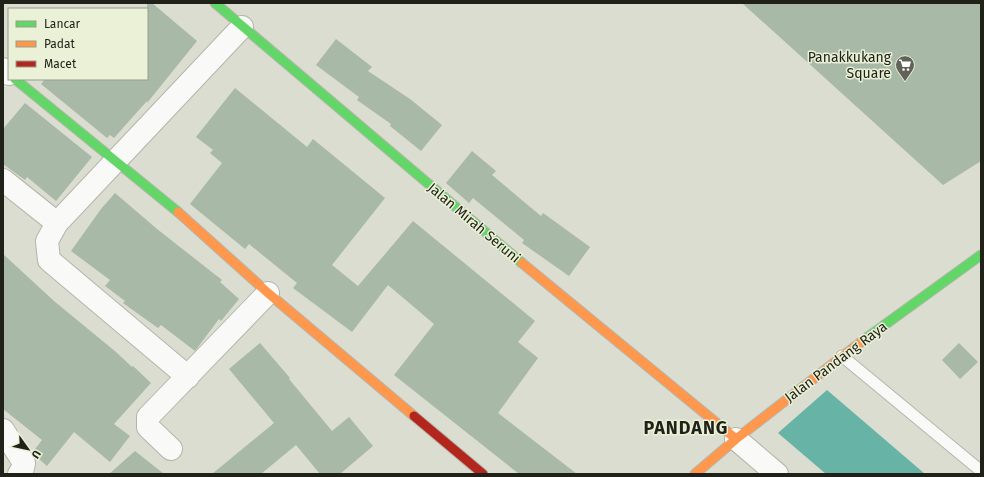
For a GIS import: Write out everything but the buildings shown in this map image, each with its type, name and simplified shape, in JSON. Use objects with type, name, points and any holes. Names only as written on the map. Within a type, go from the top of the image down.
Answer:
[{"type":"street","name":"Jalan Mirah Seruni","points":[[215,3],[476,225],[736,439]]},
{"type":"street","points":[[188,377],[49,260],[47,241],[57,223],[242,27]]},
{"type":"street","points":[[16,80],[171,206],[268,293],[483,474]]},
{"type":"street","points":[[3,180],[57,223]]},
{"type":"street","name":"Jalan Pandang Raya","points":[[695,474],[736,439],[842,356],[981,255]]},
{"type":"street","points":[[171,449],[148,427],[148,417],[268,293]]},
{"type":"street","points":[[3,430],[24,463],[19,474]]},
{"type":"street","points":[[736,439],[777,474]]},
{"type":"lane","points":[[842,356],[981,471]]},
{"type":"water","points":[[827,390],[925,474],[826,474],[778,433]]},
{"type":"traffic: fast","points":[[215,3],[522,263]]},
{"type":"traffic: fast","points":[[16,80],[178,212]]},
{"type":"traffic: fast","points":[[861,342],[981,255]]},
{"type":"traffic: slow","points":[[178,212],[268,293],[414,416]]},
{"type":"traffic: slow","points":[[522,263],[736,439]]},
{"type":"traffic: slow","points":[[695,474],[736,439],[861,342]]},
{"type":"traffic: jam","points":[[414,416],[483,474]]},
{"type":"place","name":"Panakkukang Square","points":[[905,82]]},
{"type":"district","name":"PANDANG","points":[[686,428]]}]
